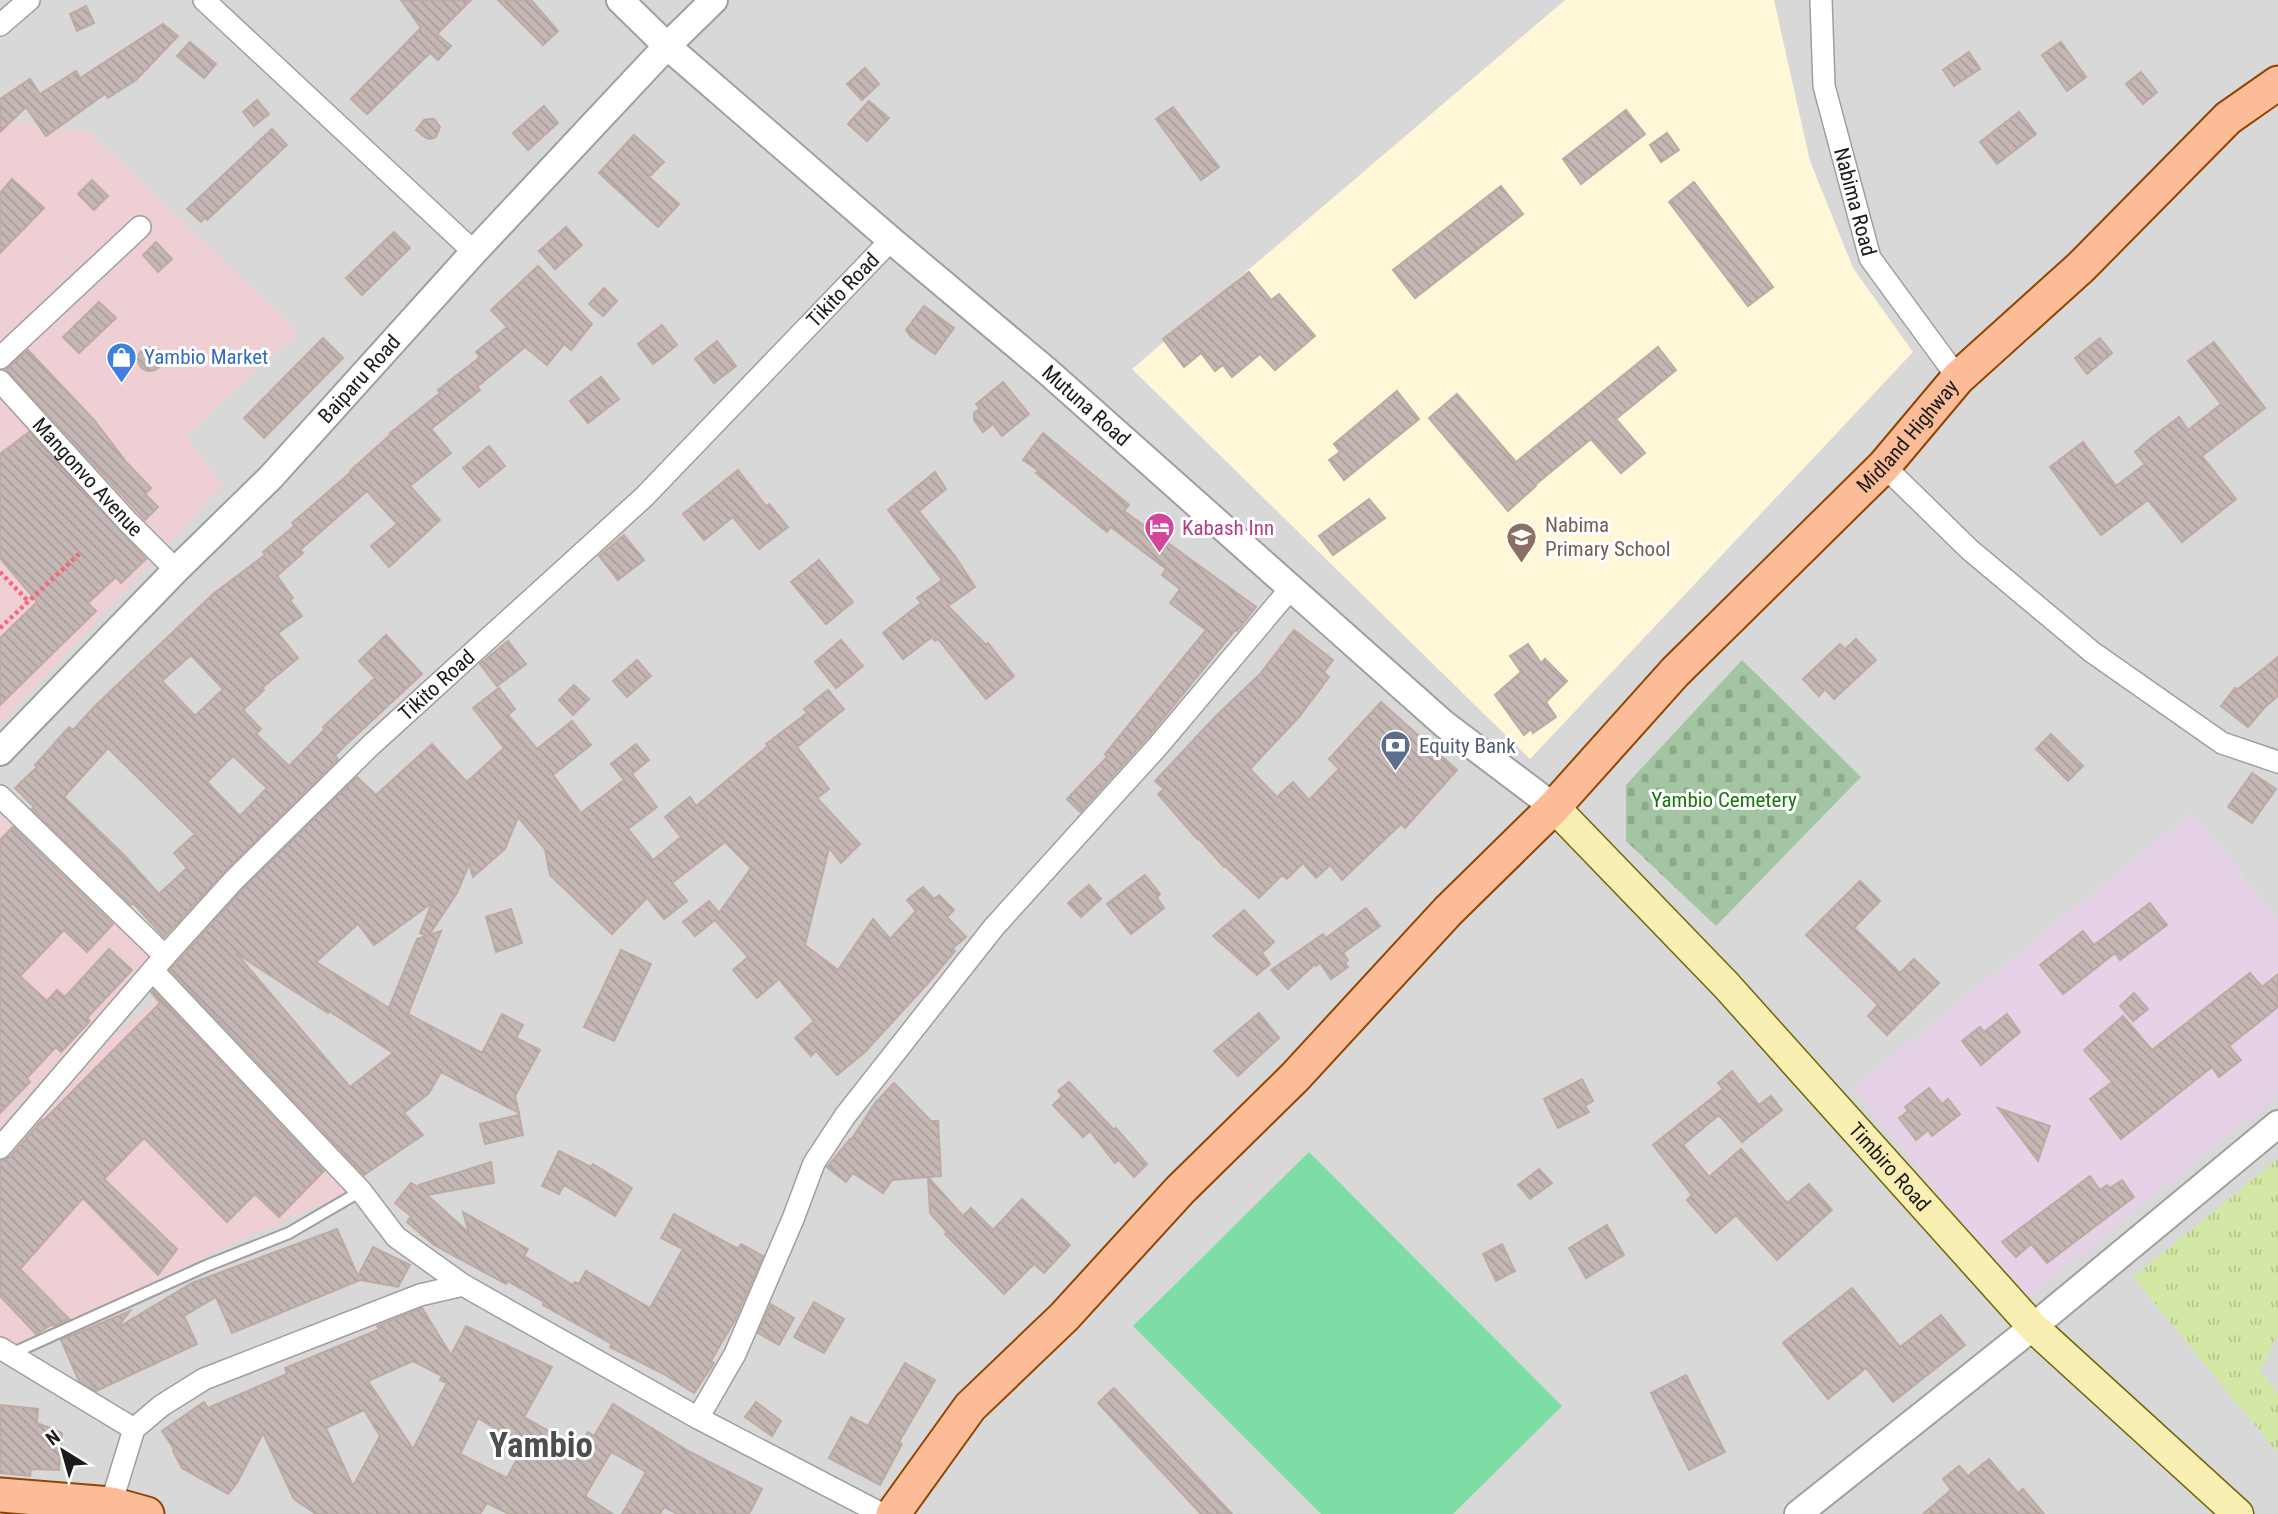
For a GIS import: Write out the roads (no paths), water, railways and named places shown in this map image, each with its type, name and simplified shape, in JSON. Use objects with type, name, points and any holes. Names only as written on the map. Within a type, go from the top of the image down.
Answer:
[{"type":"main road","name":"Midland Highway","points":[[893,1514],[970,1406],[1064,1317],[1180,1190],[1295,1077],[1448,911],[1554,807],[1675,672],[1884,466],[1958,378],[2081,267],[2228,118],[2278,83]]},
{"type":"main road","name":"Timbiro Road","points":[[1554,807],[1727,985],[2033,1327],[2238,1514]]},
{"type":"main road","points":[[0,1495],[111,1504],[147,1514]]},
{"type":"street","points":[[0,25],[29,0]]},
{"type":"street","points":[[204,0],[474,251]]},
{"type":"street","name":"Mutuna Road","points":[[620,0],[667,46],[891,240],[1047,370],[1444,724],[1554,807]]},
{"type":"street","name":"Baiparu Road","points":[[0,752],[176,570],[271,477],[474,251],[667,46],[714,0]]},
{"type":"street","name":"Nabima Road","points":[[1821,0],[1824,86],[1870,258],[1958,378]]},
{"type":"street","points":[[0,358],[140,227]]},
{"type":"street","name":"Tikito Road","points":[[0,1148],[234,880],[370,746],[644,497],[891,240]]},
{"type":"street","name":"Mangonvo Avenue","points":[[0,381],[128,522],[176,570]]},
{"type":"street","points":[[1884,466],[1970,550],[2092,652],[2222,743],[2278,762]]},
{"type":"street","points":[[698,1419],[735,1354],[814,1163],[845,1116],[994,927],[1158,746],[1291,588]]},
{"type":"street","points":[[0,796],[159,964],[361,1191],[396,1237],[463,1285],[698,1419],[882,1514]]},
{"type":"street","points":[[1798,1514],[2033,1327],[2278,1124]]},
{"type":"street","points":[[111,1504],[134,1429],[161,1406],[204,1379],[420,1295],[463,1285]]},
{"type":"street","points":[[6,1351],[134,1429]]},
{"type":"lane","points":[[6,1351],[289,1233],[361,1191]]},
{"type":"place","name":"Yambio Market","points":[[121,384]]},
{"type":"place","name":"Kabash Inn","points":[[1159,555]]},
{"type":"place","name":"Nabima Primary School","points":[[1522,564]]},
{"type":"place","name":"Equity Bank","points":[[1396,773]]},
{"type":"district","name":"Yambio","points":[[541,1445]]},
{"type":"park label","name":"Yambio Cemetery","points":[[1724,800]]}]
